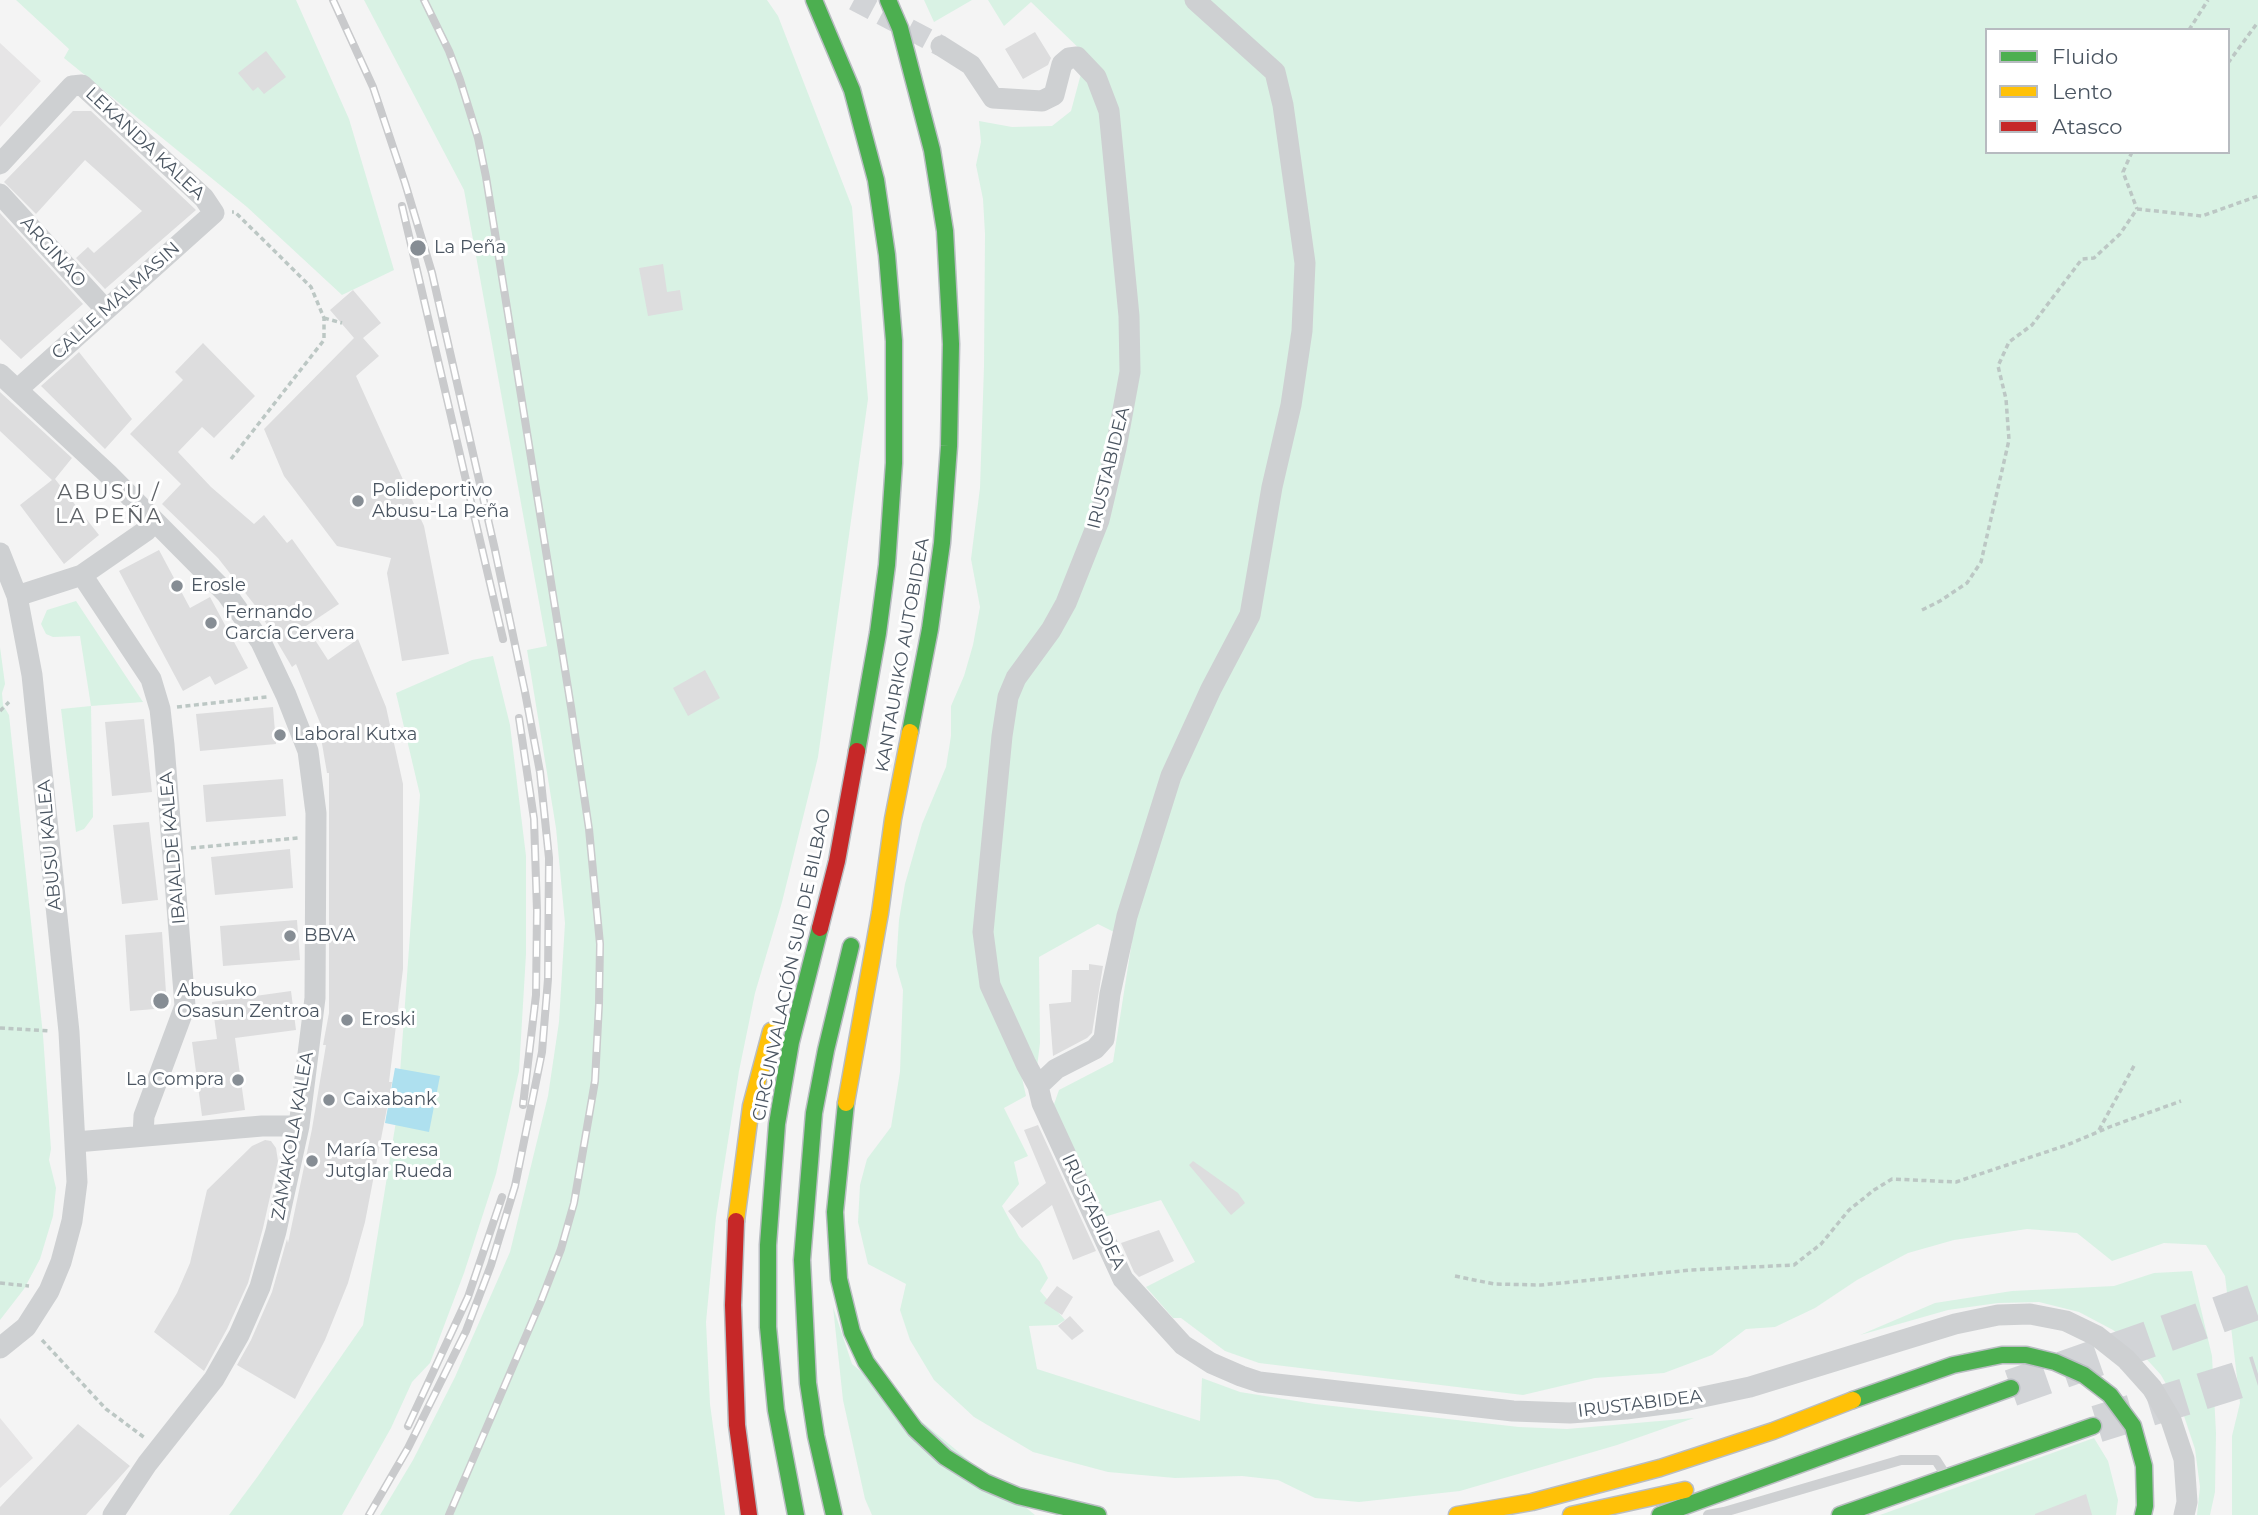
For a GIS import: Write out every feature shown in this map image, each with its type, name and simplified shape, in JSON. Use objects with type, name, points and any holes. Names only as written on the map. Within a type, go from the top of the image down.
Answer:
[{"type":"highway","name":"KANTAURIKO AUTOBIDEA","points":[[814,0],[852,90],[876,180],[887,255],[894,341],[894,463],[887,565],[878,633],[846,799]]},
{"type":"highway","name":"KANTAURIKO AUTOBIDEA","points":[[888,0],[900,28],[932,150],[945,231],[951,344],[949,446],[942,543],[916,711],[893,819]]},
{"type":"highway","points":[[815,882],[846,799]]},
{"type":"highway","name":"CIRCUNVALACIÓN SUR DE BILBAO","points":[[796,1515],[776,1410],[768,1327],[768,1245],[776,1124],[791,1042],[836,861],[846,799]]},
{"type":"highway","points":[[866,893],[893,819]]},
{"type":"highway","points":[[893,819],[880,914],[849,1080],[835,1212],[836,1250],[844,1304],[852,1332],[866,1362],[888,1395],[915,1429],[945,1457],[985,1482],[1018,1496],[1098,1515]]},
{"type":"highway","points":[[835,1515],[816,1436],[808,1383],[802,1260],[814,1113],[855,929]]},
{"type":"highway","points":[[749,1515],[737,1424],[733,1305],[737,1202],[751,1106],[775,1019]]},
{"type":"highway","points":[[1457,1515],[1532,1502],[1660,1468],[1773,1431],[1953,1365],[2002,1355],[2026,1355],[2055,1362],[2084,1375],[2110,1395],[2133,1426],[2144,1466],[2143,1515]]},
{"type":"highway","points":[[1660,1515],[2011,1388]]},
{"type":"highway","points":[[1822,1515],[1947,1477],[2093,1426]]},
{"type":"highway","points":[[1571,1515],[1659,1498],[1878,1436]]},
{"type":"highway","points":[[1840,1515],[1883,1498]]},
{"type":"street","points":[[1038,1086],[1056,1069],[1095,1049],[1104,1039],[1110,993],[1127,916],[1171,776],[1250,615],[1272,487],[1295,381],[1302,331],[1305,263],[1283,105],[1275,72],[1195,0]]},
{"type":"street","name":"IRUSTABIDEA","points":[[941,46],[971,65],[993,98],[1042,101],[1054,95],[1062,64],[1069,58],[1077,57],[1096,77],[1109,111],[1129,316],[1130,372],[1099,520],[1066,603],[1016,678],[1009,696],[1002,736],[983,933],[990,985],[1038,1086],[1042,1103],[1123,1279],[1183,1345],[1211,1363],[1259,1382],[1513,1410],[1570,1413],[1679,1402],[1750,1387],[1955,1324],[1998,1315],[2030,1314],[2066,1321],[2097,1336],[2126,1359],[2152,1388],[2171,1420],[2184,1459],[2187,1502],[2184,1515]]},
{"type":"street","name":"LEKANDA KALEA","points":[[0,164],[72,86],[82,85],[204,198],[214,213]]},
{"type":"street","name":"ARGINAO","points":[[0,194],[106,310]]},
{"type":"street","name":"CALLE MALMASIN","points":[[18,390],[214,213]]},
{"type":"street","name":"ZAMAKOLA KALEA","points":[[0,373],[151,517],[226,593],[261,642],[286,695],[308,751],[316,813],[315,998],[299,1126],[276,1231],[260,1287],[239,1335],[215,1379],[147,1464],[113,1515]]},
{"type":"street","points":[[18,596],[82,575],[147,530],[151,517]]},
{"type":"street","name":"ABUSU KALEA","points":[[0,553],[18,596],[35,701],[69,1032],[77,1181],[72,1221],[61,1262],[49,1291],[26,1327],[0,1348]]},
{"type":"street","name":"IBAIALDE KALEA","points":[[82,575],[151,679],[160,709],[186,1006],[144,1116],[143,1136]]},
{"type":"street","points":[[76,1142],[262,1126],[299,1126]]},
{"type":"lane","points":[[1708,1515],[1901,1460],[1936,1460],[1947,1477]]},
{"type":"path","points":[[2190,28],[2208,0]]},
{"type":"path","points":[[2230,60],[2258,22]]},
{"type":"path","points":[[2131,154],[2123,172],[2137,209]]},
{"type":"path","points":[[2137,209],[2202,216],[2258,195]]},
{"type":"path","points":[[1922,610],[1967,583],[1981,562],[2009,440],[2006,399],[1998,366],[2009,342],[2032,325],[2082,259],[2094,258],[2120,234],[2137,209]]},
{"type":"path","name":"LEKANDA KALEA","points":[[214,213],[235,212],[311,287],[324,318]]},
{"type":"path","points":[[231,459],[324,341],[324,318],[342,323]]},
{"type":"path","points":[[160,709],[286,695]]},
{"type":"path","points":[[0,711],[9,702]]},
{"type":"path","points":[[173,850],[314,836]]},
{"type":"path","points":[[0,1028],[69,1032]]},
{"type":"path","points":[[2098,1132],[2134,1064]]},
{"type":"path","points":[[1455,1276],[1494,1284],[1541,1285],[1692,1270],[1794,1265],[1821,1244],[1849,1210],[1892,1179],[1956,1182],[2067,1145],[2181,1101]]},
{"type":"path","points":[[0,1283],[31,1286]]},
{"type":"path","points":[[35,1334],[106,1409],[148,1440],[143,1447],[147,1451],[141,1460],[147,1464]]},
{"type":"shaded area","points":[[0,43],[41,81],[0,127]]},
{"type":"shaded area","points":[[0,1418],[33,1458],[0,1488]]},
{"type":"green space","points":[[16,0],[296,0],[349,119],[394,270],[342,295],[247,207],[64,58],[69,49]]},
{"type":"green space","points":[[364,0],[767,0],[778,16],[852,207],[868,399],[818,757],[782,902],[755,993],[739,1071],[716,1217],[706,1322],[710,1404],[725,1515],[380,1515],[413,1460],[455,1377],[510,1252],[548,1096],[559,1022],[565,923],[556,828],[527,650],[547,646],[464,190]]},
{"type":"green space","points":[[924,0],[972,0],[934,22]]},
{"type":"green space","points":[[988,0],[2258,0],[2258,1515],[2232,1515],[2232,1436],[2240,1403],[2225,1276],[2206,1245],[2164,1243],[2112,1261],[2077,1233],[2027,1229],[1954,1240],[1908,1253],[1857,1280],[1815,1308],[1775,1327],[1746,1329],[1712,1355],[1664,1373],[1595,1378],[1523,1395],[1259,1363],[1225,1351],[1181,1318],[1173,1318],[1146,1287],[1195,1262],[1161,1200],[1104,1217],[1053,1107],[1059,1090],[1113,1062],[1132,941],[1098,924],[1039,957],[1040,1043],[1037,1067],[1022,1078],[1026,1096],[1004,1108],[1028,1156],[1014,1162],[1019,1184],[1002,1206],[1019,1237],[1040,1262],[1048,1278],[1040,1291],[1065,1320],[1057,1325],[1029,1326],[1037,1369],[1200,1421],[1202,1378],[1240,1392],[1315,1404],[1519,1427],[1567,1429],[1694,1418],[1617,1445],[1460,1491],[1359,1502],[1315,1498],[1278,1480],[1242,1476],[1175,1478],[1108,1472],[1033,1452],[974,1417],[934,1380],[910,1340],[900,1310],[906,1284],[868,1264],[858,1222],[860,1185],[867,1159],[891,1127],[900,1072],[903,990],[896,966],[905,884],[922,824],[946,767],[951,736],[951,706],[964,676],[980,607],[971,559],[980,488],[984,366],[985,234],[983,199],[976,165],[981,142],[979,121],[1012,127],[1052,126],[1071,111],[1086,55],[1031,2],[1004,26]]},
{"type":"green space","points":[[76,601],[143,702],[91,706],[80,636],[53,637],[46,634],[41,624],[47,610]]},
{"type":"green space","points":[[0,647],[5,684],[2,693],[3,705],[9,715],[43,1035],[51,1149],[49,1160],[56,1188],[53,1216],[40,1259],[24,1289],[0,1320]]},
{"type":"green space","points":[[493,656],[510,725],[526,856],[526,954],[519,1071],[496,1174],[464,1273],[430,1363],[412,1382],[391,1428],[342,1515],[229,1515],[363,1325],[397,1115],[420,795],[396,693],[472,660]]},
{"type":"green space","points":[[91,706],[93,817],[84,829],[76,832],[61,709]]},
{"type":"green space","points":[[2192,1271],[2212,1356],[2216,1433],[2215,1492],[2210,1515],[2197,1515],[2200,1487],[2195,1449],[2184,1416],[2161,1375],[2142,1354],[2113,1330],[2079,1312],[2039,1302],[1998,1303],[1948,1310],[1860,1335],[1935,1303],[2012,1291],[2114,1286],[2154,1273]]},
{"type":"green space","points":[[833,1307],[852,1364],[1035,1515],[872,1515],[865,1499],[843,1400]]},
{"type":"green space","points":[[2094,1438],[2108,1461],[2118,1500],[2116,1515],[1880,1515]]},
{"type":"water","points":[[395,1068],[440,1076],[429,1132],[385,1123]]},
{"type":"building","points":[[1035,32],[1051,58],[1048,65],[1023,79],[1005,49]]},
{"type":"building","points":[[266,51],[286,77],[264,94],[258,87],[253,91],[238,73]]},
{"type":"building","points":[[73,111],[91,111],[196,210],[105,289],[76,258],[88,247],[94,253],[142,211],[85,160],[36,214],[4,182]]},
{"type":"building","points":[[0,213],[83,304],[21,359],[0,339]]},
{"type":"building","points":[[663,264],[667,292],[680,290],[683,310],[648,316],[639,268]]},
{"type":"building","name":"Polideportivo Abusu-La Peña","points":[[353,290],[381,323],[363,338],[379,356],[356,376],[424,526],[449,654],[402,661],[387,573],[391,558],[337,546],[284,476],[264,429],[354,338],[330,310]]},
{"type":"building","points":[[203,343],[255,396],[214,438],[202,427],[178,452],[211,487],[254,524],[264,515],[287,543],[292,539],[339,604],[306,626],[328,660],[358,639],[386,707],[403,784],[403,969],[389,1082],[392,1082],[365,1222],[348,1283],[325,1340],[295,1399],[237,1365],[272,1292],[287,1239],[288,1243],[326,1045],[323,1045],[329,1013],[329,773],[320,732],[323,730],[296,664],[292,667],[257,608],[218,558],[162,504],[181,484],[130,434],[183,380],[175,372]]},
{"type":"building","points":[[79,352],[132,419],[105,449],[41,386]]},
{"type":"building","points":[[0,392],[72,458],[55,479],[99,535],[64,564],[20,505],[52,480],[0,431]]},
{"type":"building","points":[[159,550],[190,608],[210,597],[248,668],[215,685],[210,676],[183,691],[119,571]]},
{"type":"building","points":[[705,670],[720,698],[688,716],[673,688]]},
{"type":"building","points":[[273,707],[276,744],[200,751],[196,714]]},
{"type":"building","points":[[144,719],[152,792],[112,796],[105,722]]},
{"type":"building","points":[[283,779],[286,816],[206,822],[203,785]]},
{"type":"building","points":[[149,822],[158,900],[122,904],[113,825]]},
{"type":"building","points":[[290,849],[293,888],[215,895],[211,857]]},
{"type":"building","points":[[297,920],[300,960],[223,966],[220,926]]},
{"type":"building","points":[[162,932],[167,1008],[130,1011],[125,935]]},
{"type":"building","points":[[1089,964],[1103,966],[1092,1033],[1053,1056],[1049,1004],[1071,1002],[1072,970],[1089,970]]},
{"type":"building","points":[[291,991],[296,1030],[235,1038],[245,1110],[202,1116],[192,1042],[217,1039],[212,1002]]},
{"type":"building","points":[[1038,1125],[1096,1251],[1073,1260],[1052,1205],[1022,1228],[1008,1211],[1046,1183],[1024,1130]]},
{"type":"building","points":[[265,1140],[271,1141],[276,1148],[278,1161],[263,1228],[248,1283],[204,1371],[154,1332],[177,1293],[190,1263],[207,1190],[252,1146]]},
{"type":"building","points":[[1193,1161],[1238,1193],[1245,1203],[1231,1215],[1189,1165]]},
{"type":"building","points":[[1159,1230],[1174,1261],[1139,1277],[1121,1243]]},
{"type":"building","points":[[1057,1286],[1073,1297],[1062,1315],[1044,1303]]},
{"type":"building","points":[[1070,1316],[1084,1331],[1072,1340],[1058,1326]]},
{"type":"building","points":[[78,1424],[130,1466],[86,1515],[0,1515],[0,1507]]},
{"type":"building","points":[[2086,1494],[2092,1515],[2035,1515],[2035,1514]]},
{"type":"tunnel","points":[[854,0],[941,46]]},
{"type":"tunnel","points":[[2011,1388],[2258,1301]]},
{"type":"tunnel","points":[[2097,1424],[2258,1374]]},
{"type":"railway","points":[[333,0],[373,87],[432,273],[525,692],[540,772],[549,858],[548,979],[542,1052],[515,1186],[491,1265],[466,1331],[408,1448],[369,1515]]},
{"type":"railway","points":[[424,0],[460,80],[478,138],[486,177],[571,707],[589,829],[600,944],[595,1081],[574,1203],[561,1249],[541,1301],[449,1515]]},
{"type":"railway","points":[[402,206],[503,639]]},
{"type":"railway","points":[[519,718],[534,819],[537,911],[536,995],[523,1105]]},
{"type":"railway","points":[[408,1426],[468,1297],[502,1197]]},
{"type":"traffic: fast","points":[[814,0],[852,90],[876,180],[887,255],[894,341],[894,463],[887,565],[857,751]]},
{"type":"traffic: fast","points":[[888,0],[900,28],[932,150],[945,231],[951,344],[949,446],[942,543],[930,629],[910,732]]},
{"type":"traffic: fast","points":[[796,1515],[776,1410],[768,1327],[768,1245],[777,1124],[791,1042],[820,928]]},
{"type":"traffic: fast","points":[[834,1515],[816,1436],[808,1383],[802,1260],[814,1113],[851,946]]},
{"type":"traffic: fast","points":[[846,1103],[835,1212],[839,1279],[852,1332],[866,1362],[915,1429],[945,1457],[985,1482],[1018,1496],[1098,1515]]},
{"type":"traffic: fast","points":[[1853,1400],[1953,1365],[2002,1355],[2026,1355],[2055,1362],[2084,1375],[2110,1395],[2133,1426],[2144,1466],[2143,1515]]},
{"type":"traffic: fast","points":[[1660,1515],[2011,1388]]},
{"type":"traffic: fast","points":[[1840,1515],[2093,1426]]},
{"type":"traffic: slow","points":[[846,1103],[910,732]]},
{"type":"traffic: slow","points":[[736,1221],[751,1106],[771,1031]]},
{"type":"traffic: slow","points":[[1457,1515],[1532,1502],[1660,1468],[1773,1431],[1853,1400]]},
{"type":"traffic: slow","points":[[1571,1515],[1685,1490]]},
{"type":"traffic: jam","points":[[820,928],[837,861],[857,751]]},
{"type":"traffic: jam","points":[[736,1221],[733,1305],[737,1425],[749,1515]]},
{"type":"place","name":"La Peña","points":[[418,248]]},
{"type":"place","name":"Polideportivo Abusu-La Peña","points":[[358,501]]},
{"type":"place","name":"Erosle","points":[[177,586]]},
{"type":"place","name":"Fernando García Cervera","points":[[211,623]]},
{"type":"place","name":"Laboral Kutxa","points":[[280,735]]},
{"type":"place","name":"BBVA","points":[[290,936]]},
{"type":"place","name":"Abusuko Osasun Zentroa","points":[[161,1001]]},
{"type":"place","name":"Eroski","points":[[347,1020]]},
{"type":"place","name":"La Compra","points":[[238,1080]]},
{"type":"place","name":"Caixabank","points":[[329,1100]]},
{"type":"place","name":"María Teresa Jutglar Rueda","points":[[312,1161]]},
{"type":"district","name":"ABUSU / LA PEÑA","points":[[109,505]]}]
